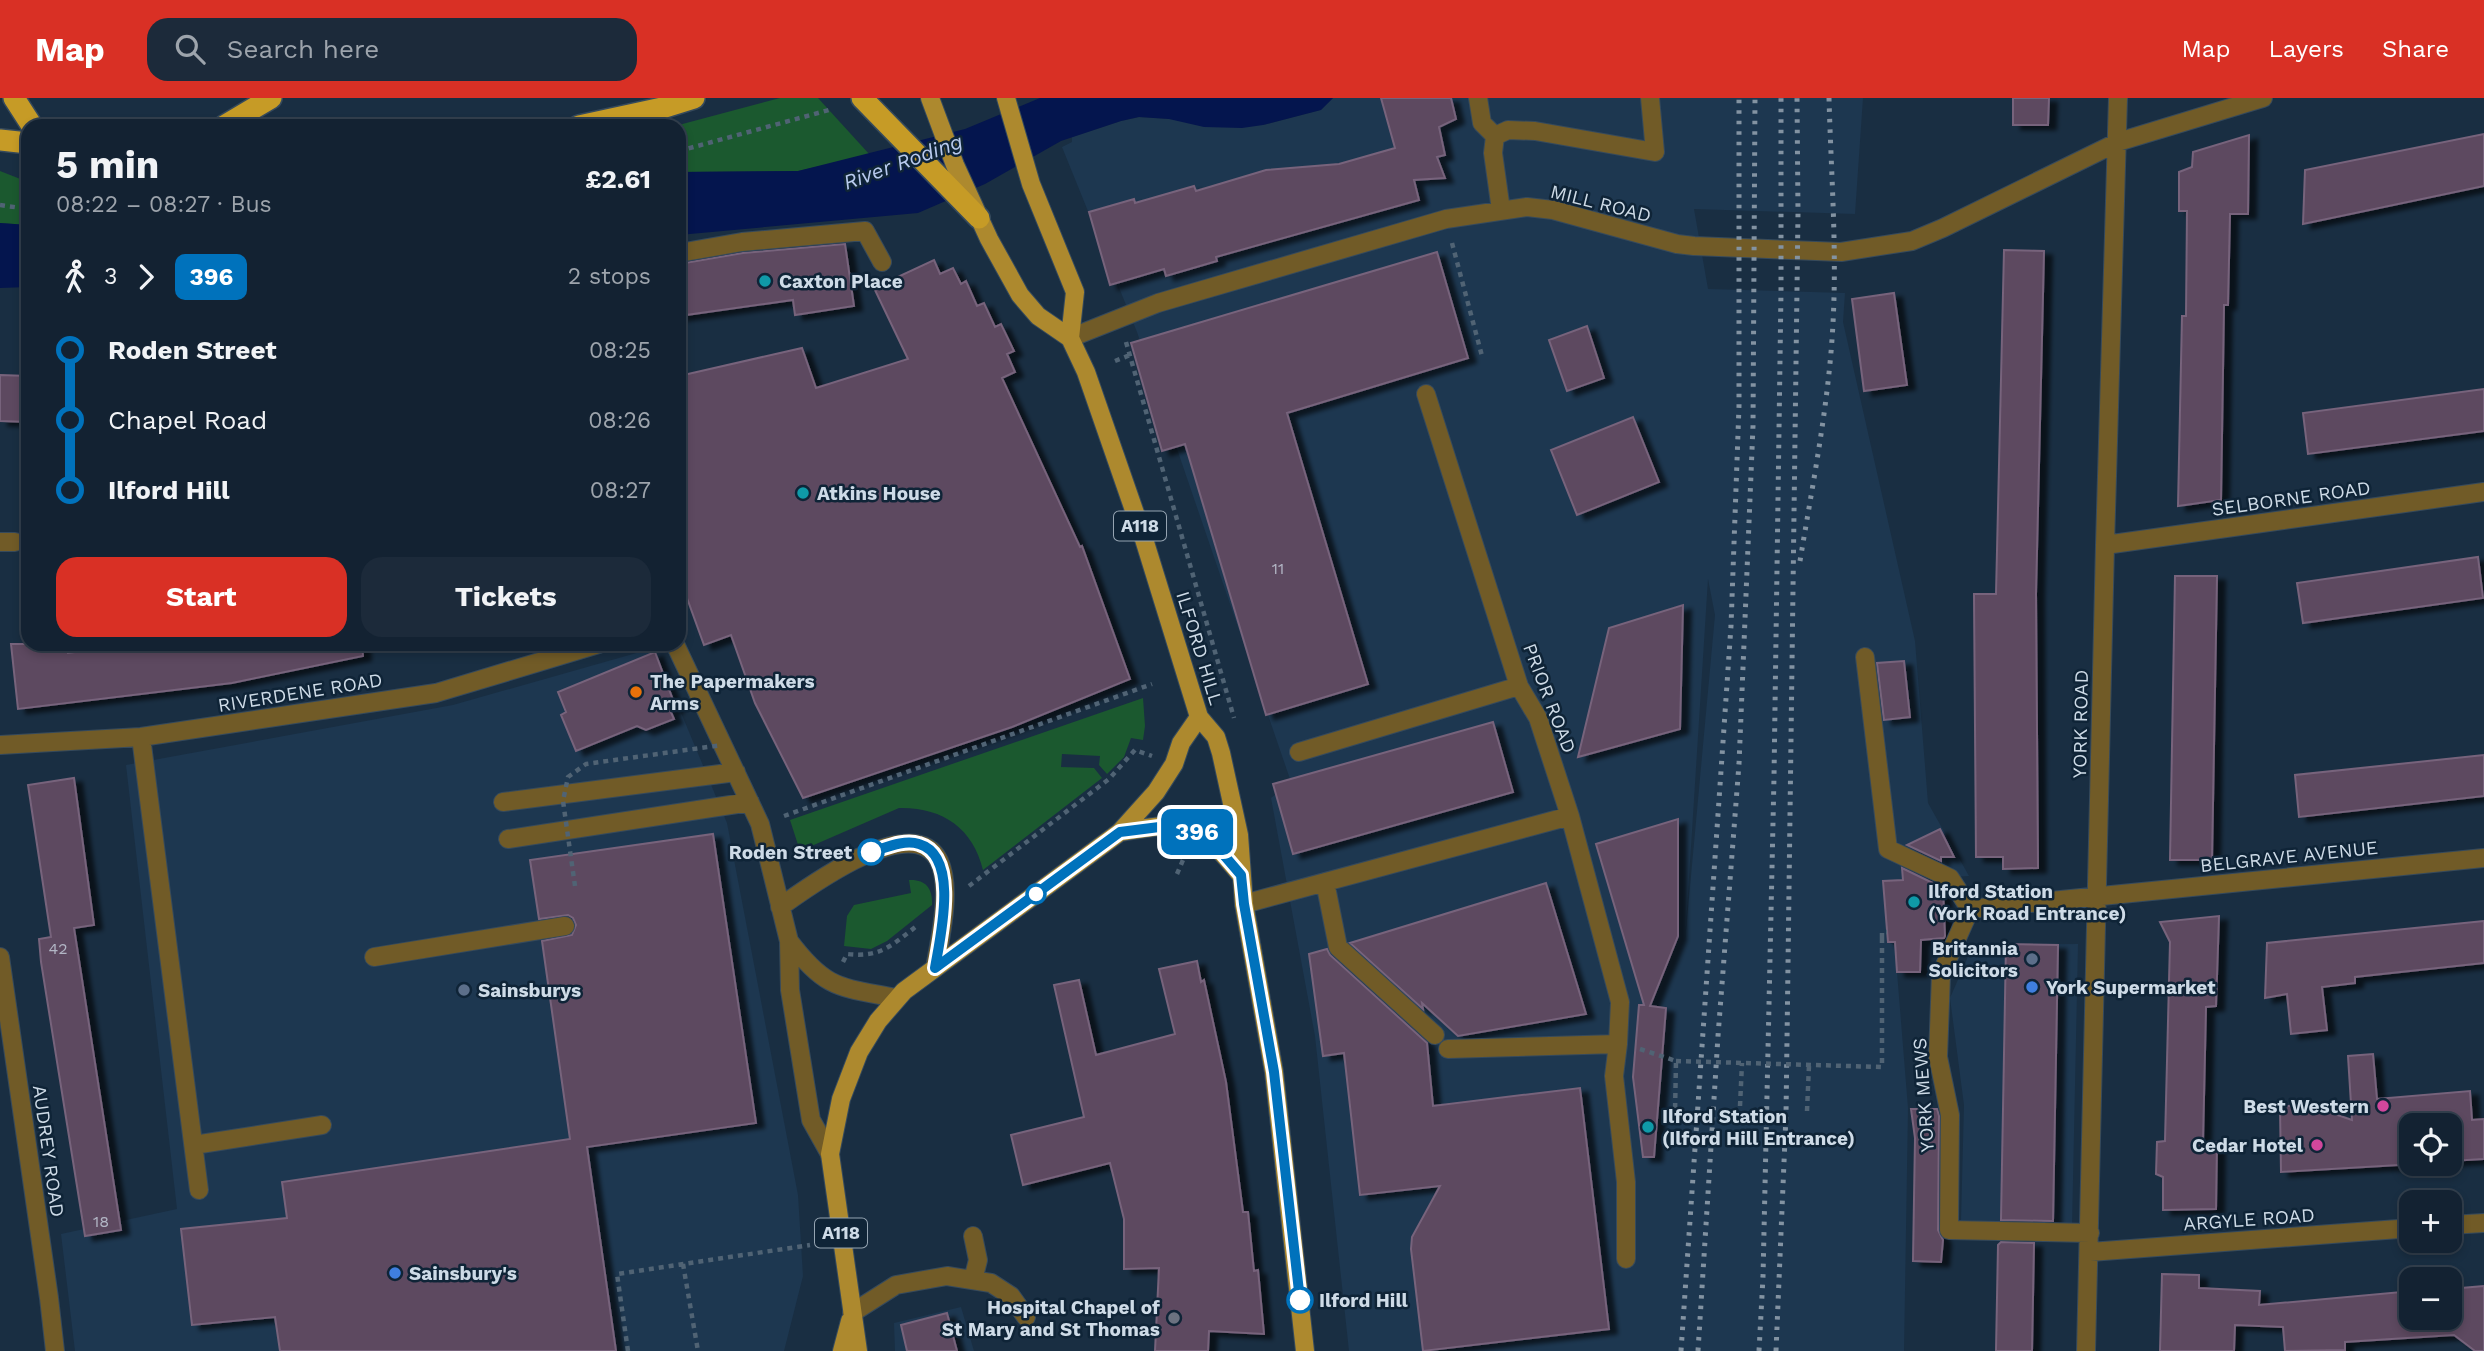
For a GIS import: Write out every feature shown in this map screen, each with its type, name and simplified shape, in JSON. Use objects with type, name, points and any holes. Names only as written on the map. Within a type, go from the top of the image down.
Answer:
[{"type":"highway","points":[[15,98],[28,119]]},
{"type":"highway","points":[[236,119],[271,98]]},
{"type":"highway","points":[[611,119],[694,98]]},
{"type":"highway","points":[[862,98],[979,218]]},
{"type":"highway","points":[[0,140],[21,143]]},
{"type":"main road","points":[[930,98],[955,165],[979,218],[1020,295],[1038,316],[1070,338],[1075,292],[1031,184],[1006,98]]},
{"type":"main road","name":"ILFORD HILL","points":[[1070,338],[1090,383],[1139,523],[1199,717],[1216,737],[1221,753],[1239,835],[1244,904],[1274,1072],[1306,1351]]},
{"type":"main road","name":"A118","points":[[858,1351],[830,1154],[841,1099],[859,1052],[896,998],[1120,832],[1156,792],[1174,764],[1181,743],[1199,717]]},
{"type":"main road","name":"A118","points":[[1120,832],[1175,825],[1195,832],[1211,840],[1241,875]]},
{"type":"main road","name":"A118","points":[[842,1351],[852,1313]]},
{"type":"street","points":[[1478,98],[1482,123],[1496,136]]},
{"type":"street","points":[[1496,136],[1518,129],[1655,152],[1650,98]]},
{"type":"street","name":"YORK ROAD","points":[[2086,1351],[2118,98]]},
{"type":"street","name":"MILL ROAD","points":[[1070,338],[1158,303],[1446,219],[1501,210],[1553,210],[1677,244],[1694,246],[1840,252],[1912,241],[2118,142],[2263,98]]},
{"type":"street","points":[[1496,136],[1493,153],[1501,210]]},
{"type":"street","points":[[686,252],[742,242],[865,231],[882,262]]},
{"type":"street","name":"PRIOR ROAD","points":[[1426,394],[1519,686],[1538,718],[1570,816],[1620,1002],[1614,1076],[1626,1182],[1626,1259]]},
{"type":"street","name":"SELBORNE ROAD","points":[[2105,545],[2484,492]]},
{"type":"street","name":"RIVERDENE ROAD","points":[[0,744],[141,737],[436,693],[576,651]]},
{"type":"street","points":[[678,651],[760,824],[789,941],[790,990],[811,1120],[830,1154]]},
{"type":"street","points":[[1865,657],[1888,849],[1950,878],[1970,909],[2097,897]]},
{"type":"street","points":[[1299,752],[1519,686]]},
{"type":"street","points":[[141,737],[199,1190]]},
{"type":"street","points":[[503,802],[736,772]]},
{"type":"street","points":[[508,839],[750,802]]},
{"type":"street","points":[[1244,904],[1570,816]]},
{"type":"street","points":[[780,907],[825,874],[871,852],[894,845],[918,843],[931,851],[939,861],[944,879],[944,905],[935,968]]},
{"type":"street","name":"BELGRAVE AVENUE","points":[[2097,897],[2484,858]]},
{"type":"street","points":[[1325,882],[1338,947],[1435,1035]]},
{"type":"street","name":"YORK MEWS","points":[[1970,909],[1941,974],[1938,1057],[1950,1115],[1949,1230],[2090,1233]]},
{"type":"street","points":[[374,957],[565,926]]},
{"type":"street","points":[[789,941],[808,966],[832,984],[896,998]]},
{"type":"street","name":"AUDREY ROAD","points":[[0,957],[50,1298],[55,1351]]},
{"type":"street","points":[[1448,1049],[1618,1044]]},
{"type":"street","points":[[194,1145],[322,1125]]},
{"type":"street","points":[[2462,1224],[2484,1223]]},
{"type":"street","name":"ARGYLE ROAD","points":[[2090,1252],[2399,1229]]},
{"type":"street","points":[[973,1236],[978,1260],[973,1280]]},
{"type":"street","points":[[852,1313],[897,1284],[947,1276],[991,1283],[1010,1296],[1026,1318]]},
{"type":"path","points":[[686,149],[830,110]]},
{"type":"path","points":[[0,205],[21,208]]},
{"type":"path","points":[[1446,219],[1482,356]]},
{"type":"path","points":[[1115,361],[1130,355],[1125,337]]},
{"type":"path","name":"ILFORD HILL","points":[[1130,355],[1236,724]]},
{"type":"path","points":[[783,816],[1152,684]]},
{"type":"path","points":[[575,886],[563,801],[568,777],[586,764],[722,744]]},
{"type":"path","points":[[972,884],[1109,779],[1135,750],[1146,754]]},
{"type":"path","points":[[1177,874],[1183,860]]},
{"type":"path","points":[[839,972],[847,954],[868,957],[891,945],[927,918]]},
{"type":"path","points":[[1618,1044],[1676,1061],[1882,1067],[1882,932],[1887,932]]},
{"type":"path","points":[[1675,1113],[1676,1061]]},
{"type":"path","points":[[1740,1106],[1742,1063]]},
{"type":"path","points":[[1807,1111],[1809,1065]]},
{"type":"path","points":[[628,1351],[617,1273],[810,1245]]},
{"type":"path","points":[[683,1264],[698,1351]]},
{"type":"shaded area","points":[[1333,98],[1863,98],[1855,214],[1694,209],[1708,289],[1845,293],[1843,322],[1915,641],[1928,803],[1969,876],[1883,881],[1888,942],[1898,947],[1897,972],[1908,1108],[1904,1351],[1349,1351],[1315,1036],[1271,798],[1291,782],[1137,332],[1062,147],[1072,142],[1072,137],[1139,117],[1263,125],[1320,110]],"holes":[[[1708,579],[1715,615],[1685,941]]]},
{"type":"shaded area","points":[[643,651],[655,651],[727,823],[798,1195],[803,1276],[784,1351],[75,1351],[61,1234],[177,1209],[126,765],[453,705]]},
{"type":"shaded area","points":[[2078,944],[2072,1227],[1961,1220],[1964,1105],[1950,998],[1973,945]]},
{"type":"shaded area","points":[[961,1307],[974,1351],[895,1351],[894,1323]]},
{"type":"green space","points":[[780,98],[818,98],[870,155],[798,171],[686,172],[686,123]]},
{"type":"green space","points":[[0,171],[21,179],[21,224],[0,223]]},
{"type":"green space","points":[[1143,698],[1143,740],[1131,738],[1124,757],[1107,774],[1099,765],[1100,756],[1062,754],[1061,767],[1094,768],[1102,778],[983,870],[972,842],[953,823],[929,811],[915,809],[899,808],[800,851],[790,820]]},
{"type":"green space","points":[[909,880],[920,881],[927,886],[932,905],[887,941],[871,949],[844,946],[847,916],[854,905],[911,893]]},
{"type":"water","name":"River Roding","points":[[1040,98],[1333,98],[1321,110],[1242,128],[1204,127],[1169,119],[1139,117],[1121,121],[1061,141],[985,184],[918,213],[686,234],[686,172],[798,171],[965,129]]},
{"type":"water","points":[[0,223],[21,224],[21,287],[0,288]]},
{"type":"building","points":[[1381,98],[1451,98],[1456,119],[1439,127],[1445,155],[1437,157],[1445,178],[1414,180],[1419,200],[1216,257],[1217,261],[1166,276],[1164,269],[1110,285],[1089,212],[1134,199],[1135,203],[1194,186],[1196,191],[1266,170],[1339,164],[1395,148]]},
{"type":"building","points":[[2013,98],[2049,98],[2048,125],[2013,125]]},
{"type":"building","points":[[2484,134],[2484,186],[2303,224],[2305,170]]},
{"type":"building","points":[[2249,135],[2248,214],[2230,214],[2228,305],[2224,305],[2221,500],[2178,506],[2182,316],[2186,316],[2187,211],[2179,211],[2179,172],[2192,167],[2193,152]]},
{"type":"building","name":"Caxton Place","points":[[845,244],[854,306],[795,315],[793,300],[686,315],[686,263],[743,253]]},
{"type":"building","points":[[2004,250],[2044,251],[2036,594],[2038,868],[2003,869],[2003,857],[1976,857],[1974,594],[1996,594]]},
{"type":"building","points":[[1437,252],[1468,358],[1287,413],[1368,684],[1266,715],[1185,444],[1162,451],[1131,343]]},
{"type":"building","points":[[934,260],[940,274],[953,268],[961,284],[966,281],[977,306],[984,303],[995,327],[1001,324],[1014,351],[1007,354],[1015,372],[1002,378],[1080,547],[1082,546],[1130,679],[1012,727],[803,798],[755,703],[731,635],[704,645],[686,595],[686,374],[802,348],[816,388],[908,359],[874,288]]},
{"type":"building","points":[[1894,293],[1907,385],[1864,391],[1852,299]]},
{"type":"building","points":[[1587,326],[1604,378],[1567,391],[1549,340]]},
{"type":"building","points":[[0,375],[21,376],[21,422],[0,421]]},
{"type":"building","points":[[2484,389],[2484,431],[2308,454],[2303,413]]},
{"type":"building","points":[[1633,417],[1659,482],[1577,515],[1551,450]]},
{"type":"building","points":[[2478,557],[2483,598],[2303,623],[2297,583]]},
{"type":"building","points":[[2175,576],[2217,576],[2212,860],[2170,860]]},
{"type":"building","points":[[1683,605],[1680,729],[1578,757],[1609,628]]},
{"type":"building","points":[[11,644],[21,644],[21,651],[68,653],[363,651],[363,656],[232,683],[18,709]]},
{"type":"building","name":"The Papermakers Arms","points":[[655,652],[676,708],[670,710],[674,719],[646,730],[637,726],[576,751],[561,715],[566,712],[558,692]]},
{"type":"building","points":[[1904,661],[1910,717],[1884,720],[1877,663]]},
{"type":"building","points":[[1493,722],[1513,792],[1293,854],[1273,784]]},
{"type":"building","points":[[2484,755],[2484,796],[2299,817],[2295,775]]},
{"type":"building","points":[[74,778],[94,925],[74,928],[121,1230],[85,1236],[41,962],[39,939],[51,937],[28,785]]},
{"type":"building","points":[[1678,819],[1678,936],[1650,1006],[1666,1008],[1654,1157],[1643,1157],[1633,1077],[1639,1005],[1644,1005],[1596,844]]},
{"type":"building","points":[[1940,829],[1954,857],[1941,857],[1941,861],[1907,845]]},
{"type":"building","points":[[713,834],[756,1123],[587,1147],[616,1351],[280,1351],[275,1317],[192,1325],[181,1229],[287,1218],[282,1182],[570,1139],[542,941],[572,935],[576,925],[568,915],[539,919],[530,860]]},
{"type":"building","name":"Ilford Station (York Road Entrance)","points":[[1902,868],[1943,888],[1945,936],[1921,940],[1920,972],[1897,972],[1895,942],[1888,942],[1883,881],[1903,880]]},
{"type":"building","points":[[1546,883],[1586,1014],[1458,1036],[1422,1003],[1423,1009],[1350,943]]},
{"type":"building","points":[[2219,916],[2216,1006],[2206,1007],[2203,1142],[2217,1142],[2216,1209],[2163,1210],[2163,1177],[2156,1174],[2157,1142],[2165,1141],[2170,942],[2160,922]]},
{"type":"building","points":[[2484,921],[2484,963],[2355,977],[2355,983],[2322,987],[2327,1030],[2291,1034],[2287,994],[2265,998],[2267,943]]},
{"type":"building","points":[[2006,944],[2058,945],[2053,1221],[2001,1220]]},
{"type":"building","points":[[1327,949],[1330,955],[1427,1043],[1433,1106],[1580,1088],[1609,1329],[1423,1351],[1411,1249],[1412,1237],[1440,1186],[1360,1195],[1344,1053],[1323,1056],[1309,954]]},
{"type":"building","points":[[1197,961],[1201,982],[1204,980],[1226,1082],[1243,1212],[1248,1212],[1254,1271],[1258,1270],[1264,1334],[1209,1331],[1208,1351],[1155,1351],[1159,1268],[1124,1269],[1124,1219],[1110,1163],[1023,1185],[1011,1135],[1084,1117],[1054,985],[1079,980],[1096,1055],[1175,1034],[1159,969]]},
{"type":"building","points":[[2373,1054],[2377,1099],[2470,1091],[2472,1120],[2484,1119],[2484,1159],[2462,1160],[2462,1113],[2399,1113],[2399,1165],[2281,1172],[2280,1107],[2306,1104],[2352,1120],[2348,1056]]},
{"type":"building","points":[[1911,1109],[1937,1109],[1939,1116],[1938,1230],[1943,1240],[1941,1262],[1913,1261],[1915,1138]]},
{"type":"building","points":[[2001,1242],[2034,1243],[2032,1351],[1996,1351],[1998,1245]]},
{"type":"building","points":[[2162,1274],[2199,1275],[2199,1288],[2260,1291],[2259,1305],[2399,1292],[2399,1330],[2462,1330],[2462,1288],[2484,1286],[2484,1351],[2475,1351],[2454,1335],[2345,1342],[2345,1350],[2285,1351],[2283,1327],[2235,1325],[2234,1351],[2160,1351]]},
{"type":"building","points":[[947,1313],[957,1351],[907,1351],[901,1325]]},
{"type":"railway","points":[[1681,1351],[1731,626],[1739,406],[1739,98]]},
{"type":"railway","points":[[1698,1351],[1739,764],[1753,426],[1755,98]]},
{"type":"railway","points":[[1759,1351],[1774,777],[1781,98]]},
{"type":"railway","points":[[1776,1351],[1786,1115],[1798,213],[1797,98]]},
{"type":"railway","points":[[1800,561],[1824,412],[1833,323],[1834,238],[1829,98]]},
{"type":"bus line","name":"396","points":[[871,852],[894,845],[918,843],[931,851],[939,861],[944,879],[944,905],[935,968],[1120,832],[1175,825],[1211,840],[1241,875],[1274,1072],[1300,1300]]},
{"type":"place","name":"Caxton Place","points":[[765,281]]},
{"type":"place","name":"Atkins House","points":[[803,493]]},
{"type":"place","name":"The Papermakers Arms","points":[[636,692]]},
{"type":"place","name":"Roden Street","points":[[871,852]]},
{"type":"place","name":"Ilford Station (York Road Entrance)","points":[[1914,902]]},
{"type":"place","name":"Britannia Solicitors","points":[[2032,959]]},
{"type":"place","name":"York Supermarket","points":[[2032,987]]},
{"type":"place","name":"Sainsburys","points":[[464,990]]},
{"type":"place","name":"Best Western","points":[[2383,1106]]},
{"type":"place","name":"Ilford Station (Ilford Hill Entrance)","points":[[1648,1127]]},
{"type":"place","name":"Cedar Hotel","points":[[2317,1145]]},
{"type":"place","name":"Sainsbury's","points":[[395,1273]]},
{"type":"place","name":"Ilford Hill","points":[[1300,1300]]},
{"type":"place","name":"Hospital Chapel of St Mary and St Thomas","points":[[1174,1318]]}]
